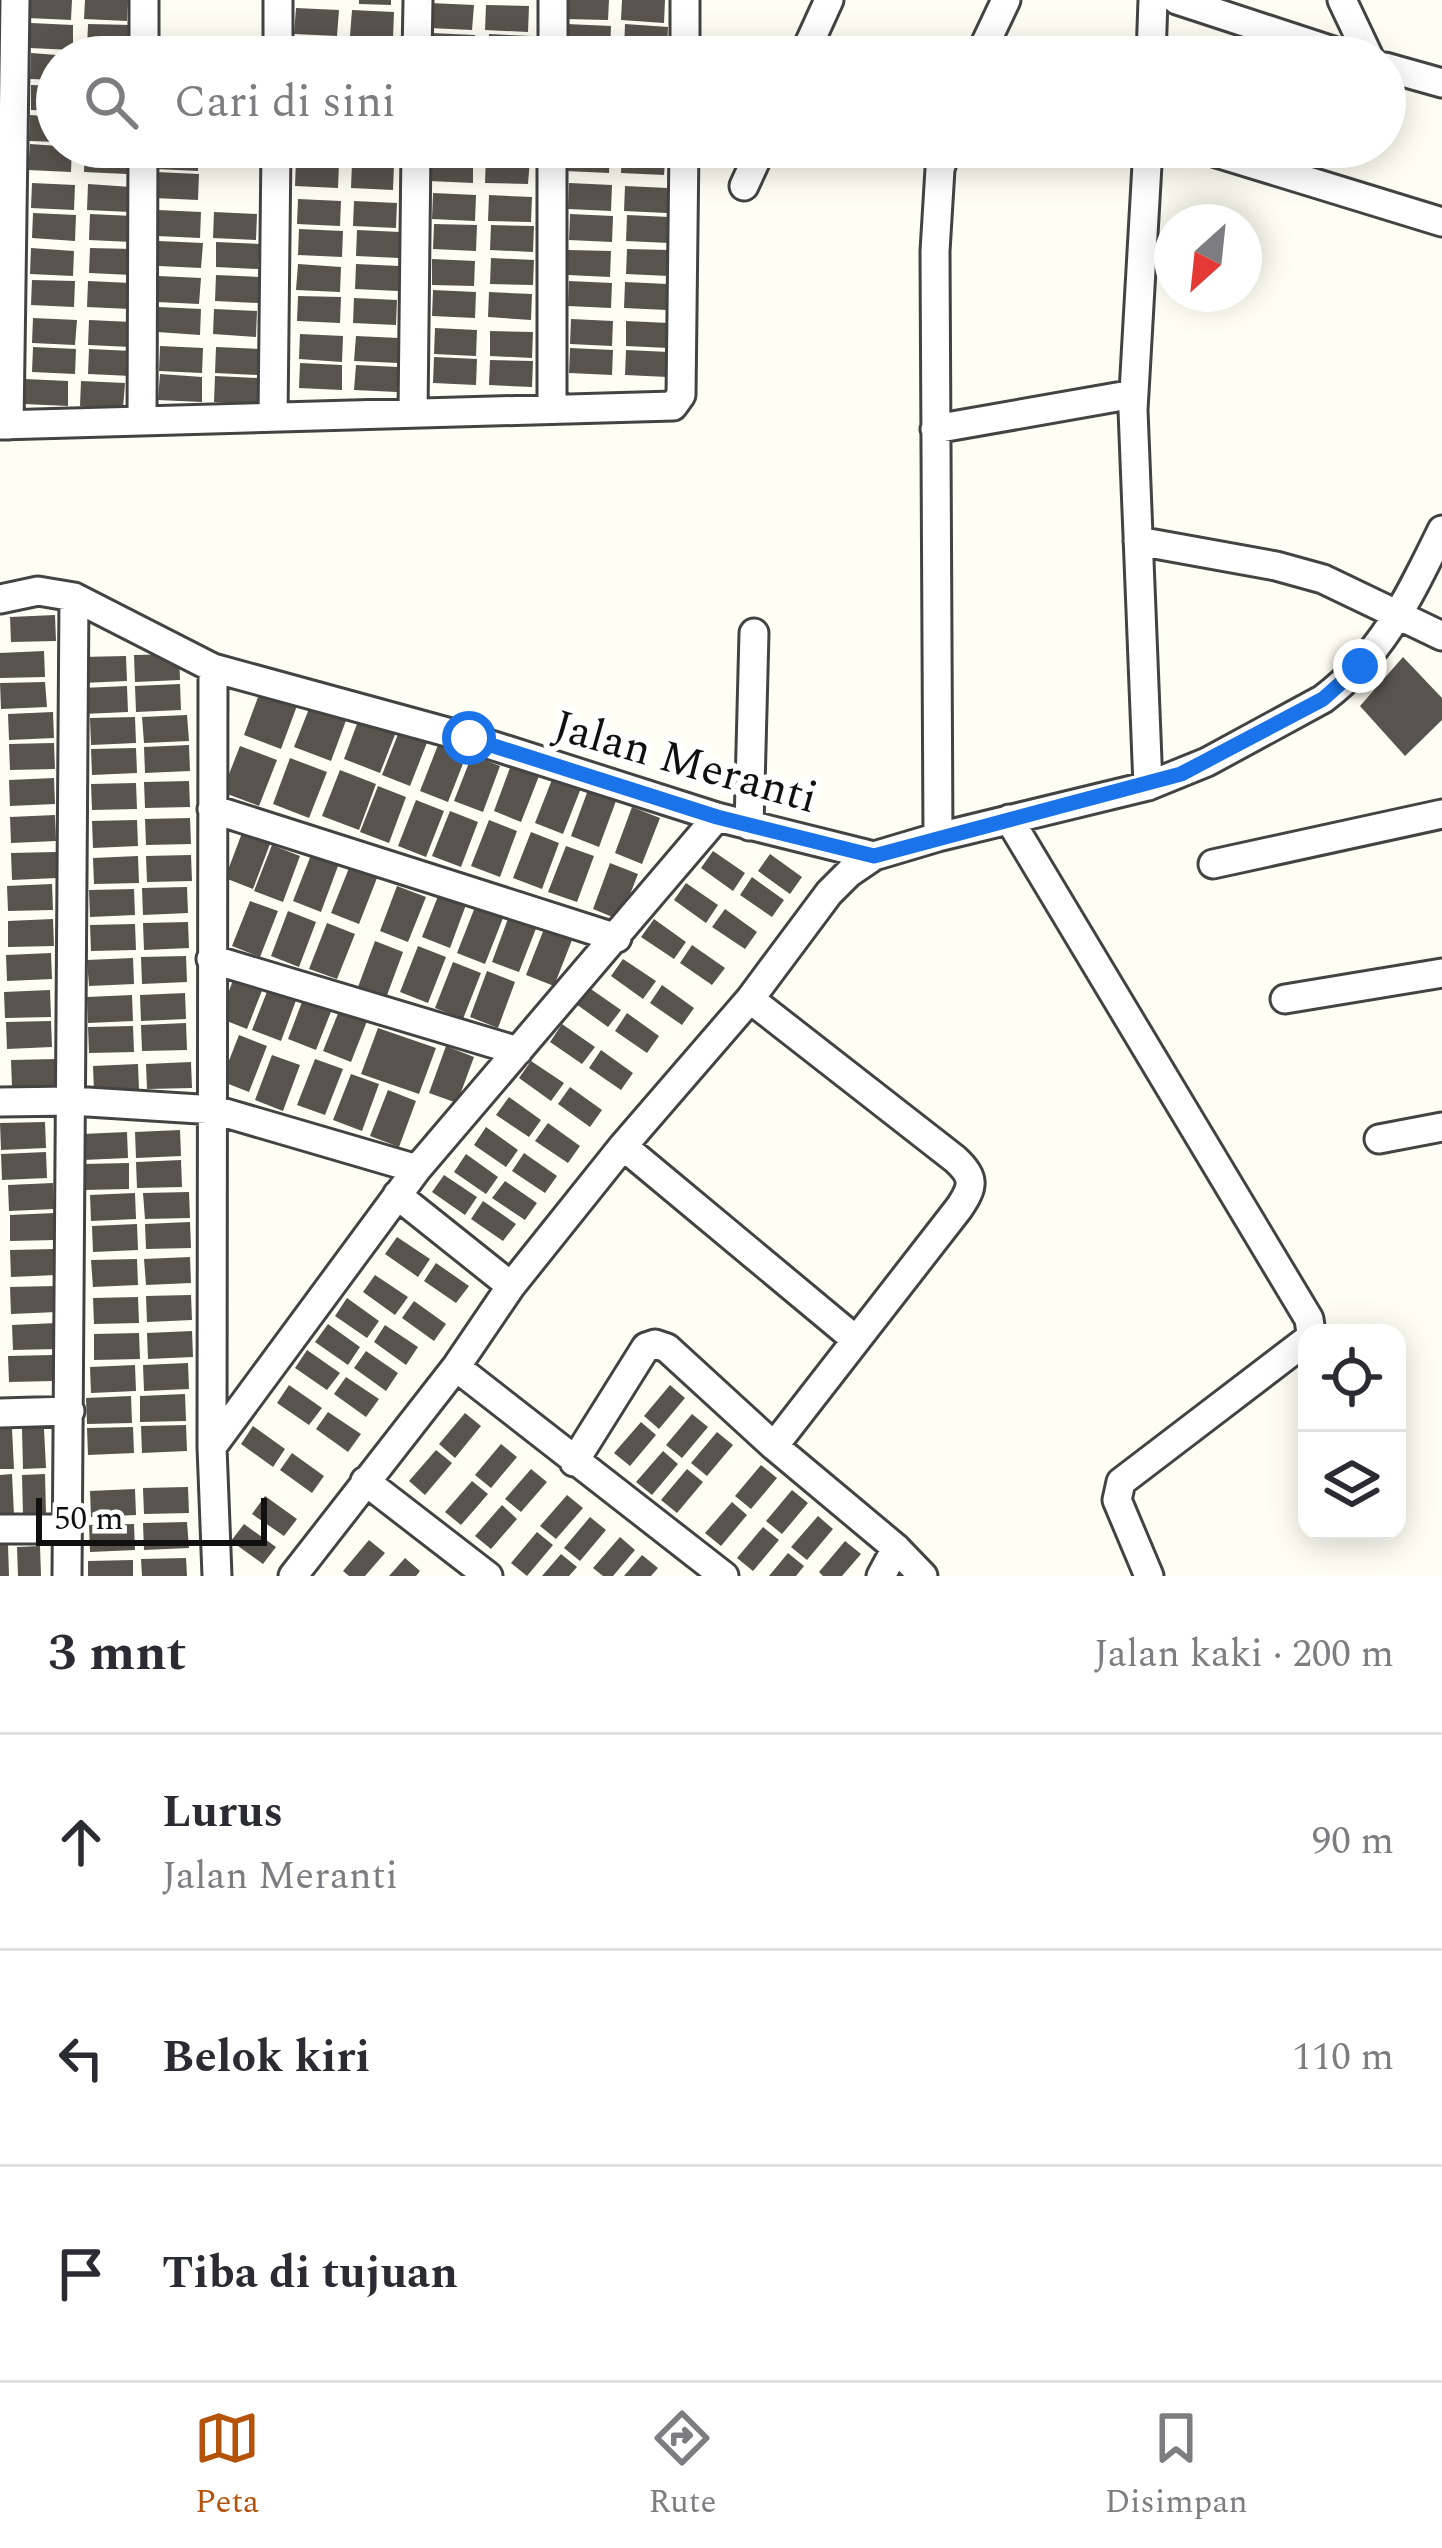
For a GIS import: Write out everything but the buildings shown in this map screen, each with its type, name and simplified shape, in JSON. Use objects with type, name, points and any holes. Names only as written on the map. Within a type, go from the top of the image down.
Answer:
[{"type":"street","points":[[15,0],[4,425],[674,406],[679,402],[684,168]]},
{"type":"street","points":[[144,0],[144,36]]},
{"type":"street","points":[[278,0],[278,36]]},
{"type":"street","points":[[417,36],[418,0]]},
{"type":"street","points":[[553,0],[553,36]]},
{"type":"street","points":[[685,0],[685,36]]},
{"type":"street","points":[[813,36],[829,0]]},
{"type":"street","points":[[989,36],[1006,0]]},
{"type":"street","points":[[1152,36],[1153,0]]},
{"type":"street","points":[[1178,0],[1236,10],[1300,36]]},
{"type":"street","points":[[1344,1],[1360,36]]},
{"type":"street","points":[[1406,73],[1442,83]]},
{"type":"street","points":[[142,421],[143,168]]},
{"type":"street","points":[[273,417],[276,168]]},
{"type":"street","points":[[413,413],[416,168]]},
{"type":"street","points":[[552,168],[552,409]]},
{"type":"street","points":[[744,186],[752,168]]},
{"type":"street","points":[[938,836],[936,207],[943,168]]},
{"type":"street","points":[[1147,168],[1134,394],[1148,786]]},
{"type":"street","points":[[1266,168],[1442,222]]},
{"type":"street","points":[[935,429],[1134,394]]},
{"type":"street","points":[[293,1576],[456,1367],[511,1286],[750,999],[829,892],[874,856],[1148,786],[1208,762],[1323,699],[1370,655],[1399,617],[1442,530]]},
{"type":"street","points":[[1138,541],[1292,570],[1366,597],[1442,636]]},
{"type":"street","name":"Jalan Meranti","points":[[0,599],[38,591],[74,597],[213,668],[469,738],[717,817],[874,856]]},
{"type":"street","points":[[67,1576],[74,597]]},
{"type":"street","points":[[749,826],[754,633]]},
{"type":"street","points":[[213,668],[212,1447],[218,1576]]},
{"type":"street","points":[[212,809],[617,938]]},
{"type":"street","points":[[1213,864],[1442,814]]},
{"type":"street","points":[[212,1447],[417,1169],[717,817]]},
{"type":"street","points":[[1009,819],[1309,1324]]},
{"type":"street","points":[[211,959],[518,1051]]},
{"type":"street","points":[[1285,999],[1442,974]]},
{"type":"street","points":[[750,999],[972,1176],[959,1208],[774,1446]]},
{"type":"street","points":[[0,1102],[72,1101],[215,1110],[417,1169]]},
{"type":"street","points":[[1379,1139],[1442,1127]]},
{"type":"street","points":[[623,1146],[856,1340]]},
{"type":"street","points":[[397,1195],[511,1286]]},
{"type":"street","points":[[574,1462],[646,1347],[656,1344],[667,1348],[922,1576]]},
{"type":"street","points":[[1149,1576],[1117,1500],[1121,1482],[1298,1345]]},
{"type":"street","points":[[456,1367],[724,1576]]},
{"type":"street","points":[[0,1413],[70,1411]]},
{"type":"street","points":[[365,1481],[488,1576]]},
{"type":"street","points":[[0,1529],[67,1529]]},
{"type":"street","points":[[880,1576],[896,1548]]},
{"type":"route","points":[[469,738],[717,817],[874,856],[1181,774],[1323,699],[1360,666]]}]
